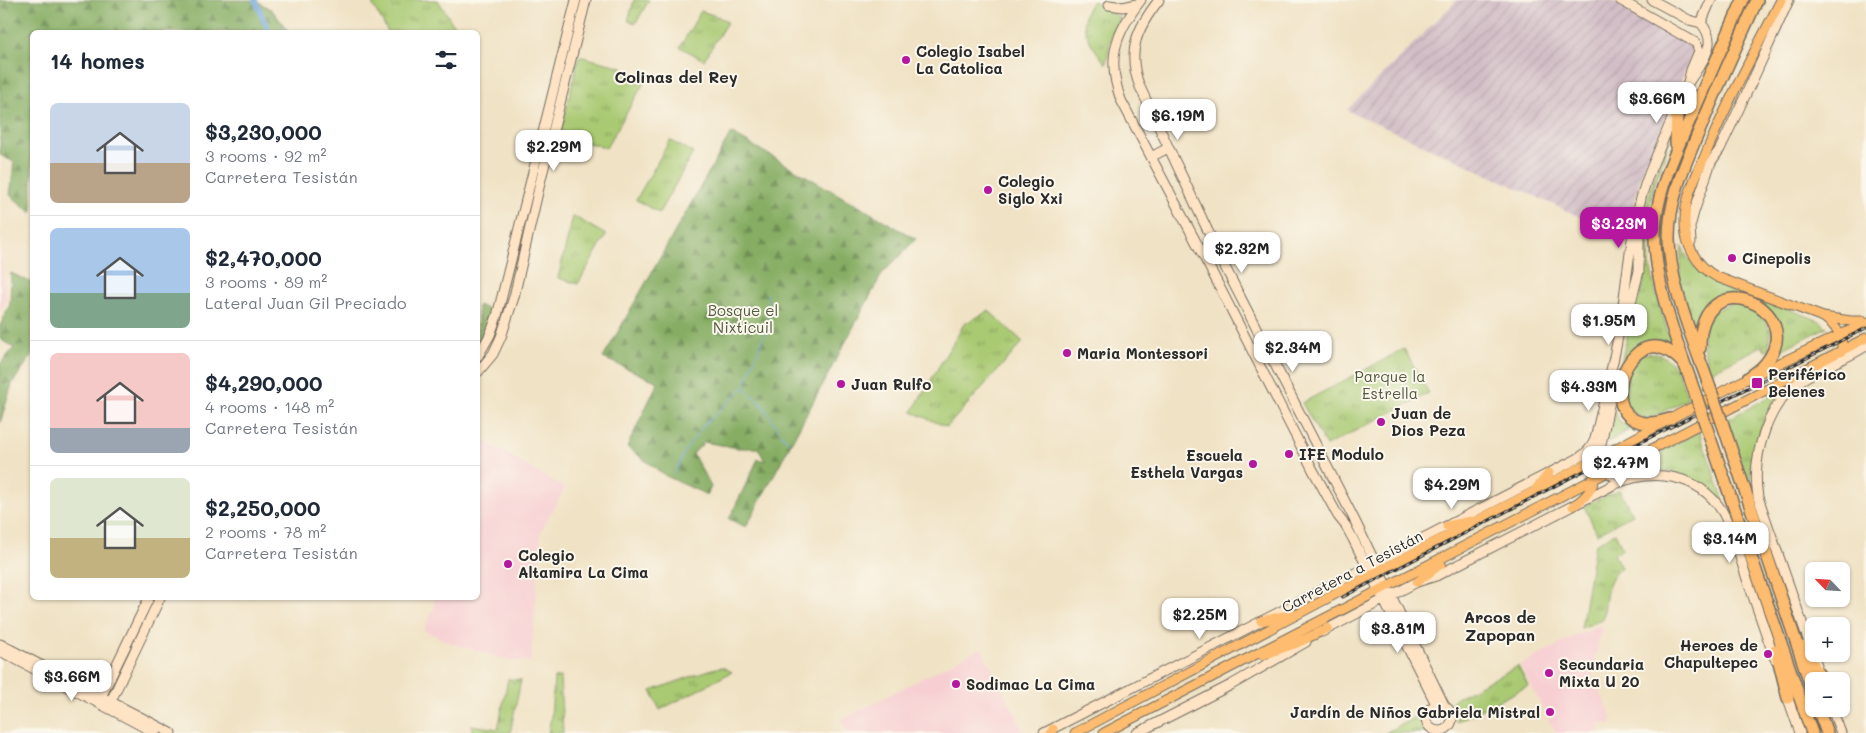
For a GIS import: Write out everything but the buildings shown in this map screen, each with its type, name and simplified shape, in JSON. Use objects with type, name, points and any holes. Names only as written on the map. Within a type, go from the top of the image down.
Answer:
[{"type":"highway","points":[[1722,48],[1736,0]]},
{"type":"highway","points":[[1743,0],[1664,181],[1655,240],[1657,268],[1685,364],[1812,733]]},
{"type":"highway","points":[[1757,0],[1684,166],[1670,213],[1669,239],[1671,262],[1680,298],[1710,388],[1722,417],[1806,672]]},
{"type":"highway","points":[[1675,153],[1677,108]]},
{"type":"highway","points":[[1700,359],[1702,323],[1709,312],[1719,303],[1731,299],[1752,301],[1767,313],[1774,324],[1776,334],[1775,347],[1770,358],[1765,365],[1748,378]]},
{"type":"highway","points":[[1670,419],[1656,424],[1646,424],[1640,423],[1626,414],[1620,398],[1625,370],[1633,357],[1652,347],[1668,351],[1685,364]]},
{"type":"highway","points":[[1760,583],[1788,698]]},
{"type":"highway","points":[[1790,628],[1817,672]]},
{"type":"highway","points":[[1821,717],[1827,733]]},
{"type":"main road","points":[[1781,0],[1733,91],[1690,193],[1685,214],[1685,231],[1690,249],[1701,265],[1717,277],[1823,317],[1851,322],[1865,321]]},
{"type":"main road","points":[[1823,317],[1832,324],[1839,335],[1842,342],[1841,352]]},
{"type":"main road","name":"Carretera a Tesistán","points":[[1075,733],[1316,605],[1373,569],[1488,516],[1748,378],[1865,321]]},
{"type":"main road","points":[[1771,388],[1866,338]]},
{"type":"main road","points":[[1771,388],[1806,376]]},
{"type":"main road","name":"Carretera a Tesistán","points":[[1104,733],[1245,659],[1385,593],[1468,544],[1595,478],[1722,417],[1771,388]]},
{"type":"main road","points":[[1573,506],[1584,496],[1595,478],[1590,462]]},
{"type":"main road","points":[[1533,492],[1549,473]]},
{"type":"main road","points":[[1448,526],[1488,516]]},
{"type":"main road","points":[[1417,582],[1468,544]]},
{"type":"main road","points":[[1261,622],[1316,605]]},
{"type":"main road","points":[[1245,659],[1297,643],[1328,628]]},
{"type":"street","points":[[480,352],[498,316],[576,0]]},
{"type":"street","points":[[480,369],[492,354],[501,337],[509,313],[586,0]]},
{"type":"street","points":[[1159,0],[1141,27],[1134,49],[1133,59],[1138,82],[1168,148],[1373,569],[1441,706],[1450,712],[1452,720],[1448,728],[1435,731],[1427,722],[1428,714],[1432,708],[1441,706]]},
{"type":"street","points":[[1620,0],[1697,44],[1699,51],[1691,70],[1688,84]]},
{"type":"street","points":[[1044,733],[1052,731],[1261,622],[1373,569],[1448,526],[1584,455],[1590,449],[1595,439],[1619,332],[1639,211],[1649,173],[1688,84],[1698,70],[1709,44],[1708,35],[1701,23],[1692,21],[1652,0]]},
{"type":"street","points":[[1701,23],[1711,0]]},
{"type":"street","points":[[1701,265],[1692,249],[1690,233],[1696,204],[1711,162],[1720,150],[1789,0]]},
{"type":"street","points":[[1109,5],[1123,7],[1139,2]]},
{"type":"street","points":[[1139,2],[1127,18],[1117,39],[1113,60],[1116,86],[1121,100],[1313,470],[1338,516],[1373,569]]},
{"type":"street","points":[[1657,20],[1665,16],[1667,12],[1666,7]]},
{"type":"street","points":[[1151,157],[1168,148]]},
{"type":"street","points":[[1639,211],[1639,271],[1625,326],[1600,449],[1601,457],[1608,472],[1614,476],[1664,475],[1696,486],[1722,512],[1800,733]]},
{"type":"street","points":[[1819,672],[1758,497],[1756,468],[1762,442],[1772,414],[1789,391],[1806,376],[1856,353],[1866,346]]},
{"type":"street","points":[[1137,733],[1289,653],[1385,593],[1436,576],[1626,480],[1648,475]]},
{"type":"street","points":[[99,699],[148,600]]},
{"type":"street","points":[[109,705],[159,600]]},
{"type":"street","points":[[0,644],[99,699],[155,733]]},
{"type":"street","points":[[0,651],[99,699]]},
{"type":"street","points":[[109,705],[168,732]]},
{"type":"street","points":[[1071,733],[1071,728],[1078,716]]},
{"type":"street","points":[[1835,717],[1840,733]]},
{"type":"shaded area","points":[[1457,0],[1610,0],[1691,46],[1693,51],[1640,179],[1628,239],[1347,110]]},
{"type":"shaded area","points":[[0,250],[6,300],[0,313]]},
{"type":"shaded area","name":"Colegio Altamira La Cima","points":[[480,438],[565,488],[541,531],[531,661],[511,661],[451,643],[423,630],[434,608],[434,600],[480,600]]},
{"type":"shaded area","name":"Secundaria Mixta U 20","points":[[1602,626],[1592,675],[1612,717],[1611,724],[1598,723],[1597,733],[1556,733],[1520,665],[1579,634]]},
{"type":"shaded area","name":"Sodimac La Cima","points":[[981,648],[1025,733],[848,733],[841,720]]},
{"type":"green space","points":[[0,0],[255,0],[272,10],[287,30],[30,30],[30,211],[10,195],[14,162],[0,155]]},
{"type":"green space","points":[[370,0],[438,0],[454,26],[453,30],[387,30]]},
{"type":"green space","points":[[634,0],[649,0],[636,23],[628,21]]},
{"type":"green space","points":[[1093,1],[1120,18],[1110,41],[1106,64],[1090,41],[1084,25],[1087,9]]},
{"type":"green space","points":[[701,11],[727,22],[704,60],[680,47]]},
{"type":"green space","points":[[579,56],[622,67],[645,81],[606,148],[560,135]]},
{"type":"green space","points":[[1672,132],[1652,194],[1648,234],[1652,272],[1673,347],[1671,349],[1648,347],[1636,349],[1621,365],[1628,331],[1644,282],[1644,231],[1647,201],[1655,174]]},
{"type":"green space","name":"Bosque el Nixticuil","points":[[731,133],[916,239],[882,274],[746,527],[729,519],[758,459],[765,461],[758,448],[738,448],[704,442],[693,454],[711,487],[707,495],[666,476],[627,447],[658,382],[603,358]]},
{"type":"green space","points":[[670,140],[693,153],[659,213],[636,200]]},
{"type":"green space","points":[[573,216],[606,235],[578,284],[558,278]]},
{"type":"green space","points":[[1682,246],[1691,264],[1711,280],[1820,321],[1827,327],[1775,353],[1767,308],[1714,300],[1702,310],[1692,327],[1679,280]]},
{"type":"green space","points":[[11,273],[30,282],[30,358],[12,384],[0,423],[0,364],[14,348],[0,339],[0,326],[10,304]]},
{"type":"green space","points":[[1731,303],[1750,307],[1763,316],[1769,330],[1768,350],[1765,351],[1762,346],[1710,372],[1703,340],[1705,325],[1713,312]]},
{"type":"green space","points":[[480,306],[493,311],[480,343]]},
{"type":"green space","points":[[989,311],[1023,342],[947,427],[912,412],[964,324]]},
{"type":"green space","name":"Parque la Estrella","points":[[1404,349],[1429,393],[1326,446],[1302,403]]},
{"type":"green space","points":[[1656,353],[1669,360],[1674,366],[1688,399],[1648,419],[1629,412],[1623,394],[1627,370],[1643,354]]},
{"type":"green space","points":[[1784,389],[1774,401],[1765,417],[1750,466],[1752,490],[1785,584],[1781,585],[1727,419]]},
{"type":"green space","points":[[1611,411],[1615,412],[1620,422],[1631,429],[1604,444]]},
{"type":"green space","points":[[1699,431],[1726,507],[1724,508],[1690,479],[1659,470],[1660,465],[1657,454]]},
{"type":"green space","points":[[1619,490],[1633,514],[1597,534],[1584,506]]},
{"type":"green space","points":[[1615,533],[1623,549],[1614,554],[1621,568],[1609,584],[1603,619],[1581,628],[1595,544]]},
{"type":"green space","points":[[1518,666],[1528,686],[1456,722],[1457,713],[1450,705],[1456,698]]},
{"type":"green space","points":[[722,667],[732,672],[660,710],[651,691]]},
{"type":"green space","points":[[560,677],[563,733],[548,733],[554,678]]},
{"type":"green space","points":[[508,679],[521,680],[510,733],[472,733],[472,725],[498,729]]},
{"type":"green space","points":[[1423,713],[1422,723],[1426,733],[1385,733]]},
{"type":"waterway","points":[[255,0],[268,30]]},
{"type":"waterway","points":[[674,475],[686,449],[705,424],[744,387],[768,325],[768,294]]},
{"type":"waterway","points":[[745,388],[765,408],[781,434],[790,443]]},
{"type":"railway","points":[[1343,597],[1572,477],[1866,328]]},
{"type":"place","name":"Colegio Isabel La Catolica","points":[[906,60]]},
{"type":"place","name":"Colegio Siglo Xxi","points":[[988,190]]},
{"type":"place","name":"Cinepolis","points":[[1732,258]]},
{"type":"place","name":"Maria Montessori","points":[[1067,353]]},
{"type":"place","name":"Periférico Belenes","points":[[1757,383]]},
{"type":"place","name":"Juan Rulfo","points":[[841,384]]},
{"type":"place","name":"Juan de Dios Peza","points":[[1381,422]]},
{"type":"place","name":"IFE Modulo","points":[[1289,454]]},
{"type":"place","name":"Escuela Esthela Vargas","points":[[1253,464]]},
{"type":"place","name":"Colegio Altamira La Cima","points":[[508,564]]},
{"type":"place","name":"Heroes de Chapultepec","points":[[1768,654]]},
{"type":"place","name":"Secundaria Mixta U 20","points":[[1549,673]]},
{"type":"place","name":"Sodimac La Cima","points":[[956,684]]},
{"type":"place","name":"Jardín de Niños Gabriela Mistral","points":[[1550,712]]},
{"type":"district","name":"Colinas del Rey","points":[[676,76]]},
{"type":"district","name":"Arcos de Zapopan","points":[[1500,625]]}]
